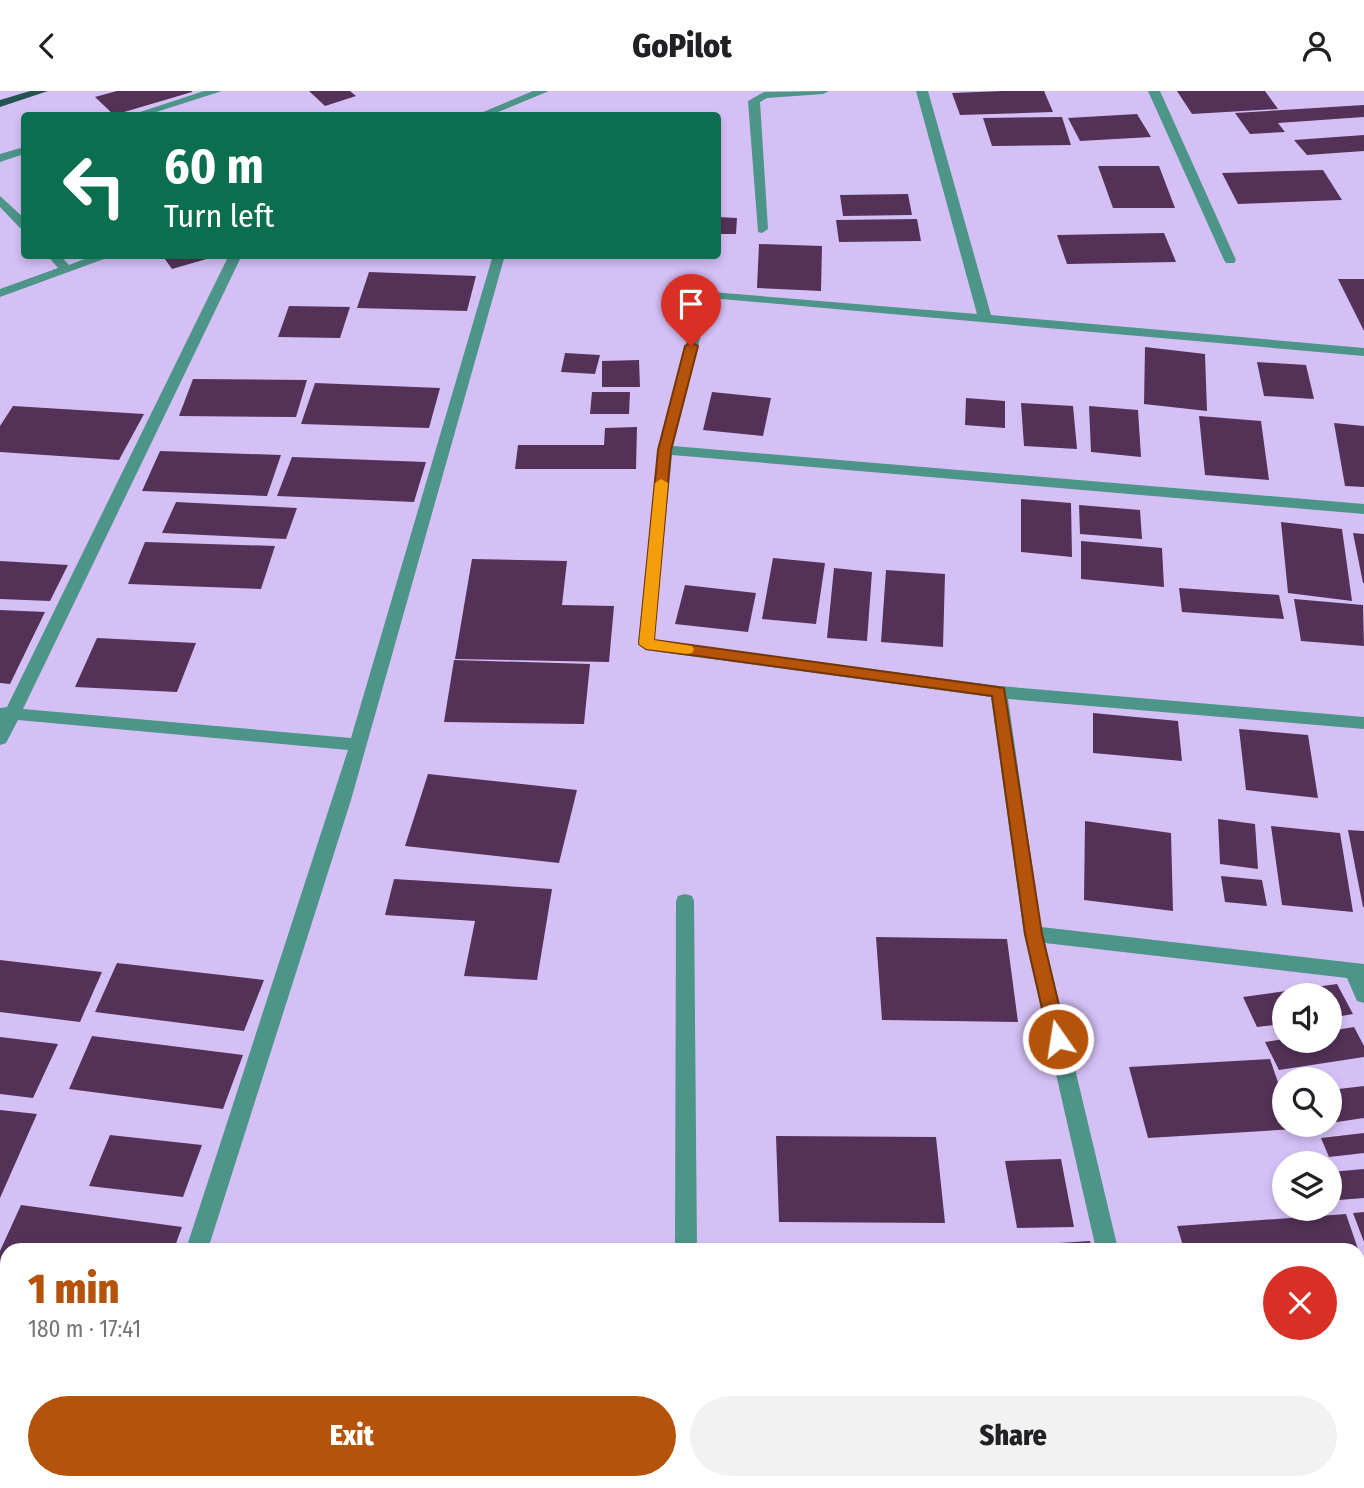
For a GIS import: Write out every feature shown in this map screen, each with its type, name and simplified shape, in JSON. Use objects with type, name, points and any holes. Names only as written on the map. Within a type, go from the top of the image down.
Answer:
[{"type":"main road","points":[[0,104],[42,91]]},
{"type":"street","points":[[147,112],[216,91]]},
{"type":"street","points":[[490,112],[543,91]]},
{"type":"street","points":[[762,229],[754,101],[764,95],[822,91]]},
{"type":"street","points":[[922,91],[985,319]]},
{"type":"street","points":[[1154,91],[1230,260]]},
{"type":"street","points":[[0,158],[21,152]]},
{"type":"street","points":[[0,199],[21,222]]},
{"type":"street","points":[[56,259],[66,270]]},
{"type":"street","points":[[0,293],[98,259]]},
{"type":"street","points":[[0,739],[6,713],[234,259]]},
{"type":"street","points":[[199,1243],[338,813],[474,352],[498,259]]},
{"type":"street","points":[[1364,352],[705,293],[665,450],[646,644],[999,692],[1364,723]]},
{"type":"street","points":[[665,450],[1364,509]]},
{"type":"street","points":[[999,692],[1033,934],[1106,1243]]},
{"type":"street","points":[[6,713],[357,745]]},
{"type":"street","points":[[685,901],[685,1243]]},
{"type":"street","points":[[1033,934],[1359,971],[1364,995]]},
{"type":"building","points":[[117,91],[192,91],[124,112],[111,112],[95,97]]},
{"type":"building","points":[[309,91],[350,91],[356,96],[325,106]]},
{"type":"building","points":[[1044,91],[1053,112],[960,115],[952,93]]},
{"type":"building","points":[[1177,91],[1265,91],[1278,109],[1192,114]]},
{"type":"building","points":[[1364,105],[1364,117],[1278,123],[1285,132],[1250,134],[1235,113]]},
{"type":"building","points":[[1137,114],[1151,137],[1080,141],[1068,118]]},
{"type":"building","points":[[1062,117],[1071,145],[992,146],[983,118]]},
{"type":"building","points":[[1364,135],[1364,151],[1307,155],[1294,140]]},
{"type":"building","points":[[1098,166],[1159,166],[1175,208],[1113,208]]},
{"type":"building","points":[[1323,170],[1342,200],[1238,204],[1222,173]]},
{"type":"building","points":[[908,194],[912,215],[843,216],[840,195]]},
{"type":"building","points":[[721,217],[737,218],[736,234],[721,234]]},
{"type":"building","points":[[917,219],[921,241],[839,242],[836,220]]},
{"type":"building","points":[[1164,233],[1176,262],[1067,264],[1057,235]]},
{"type":"building","points":[[759,244],[822,246],[821,291],[757,288]]},
{"type":"building","points":[[165,259],[207,259],[172,269]]},
{"type":"building","points":[[369,272],[476,276],[467,311],[357,308]]},
{"type":"building","points":[[1338,279],[1364,279],[1364,331]]},
{"type":"building","points":[[289,306],[350,307],[340,338],[278,337]]},
{"type":"building","points":[[1145,347],[1205,354],[1207,411],[1144,404]]},
{"type":"building","points":[[565,353],[600,355],[595,374],[561,372]]},
{"type":"building","points":[[639,360],[640,387],[602,387],[602,361]]},
{"type":"building","points":[[1257,362],[1306,365],[1314,399],[1264,396]]},
{"type":"building","points":[[193,379],[307,380],[296,417],[179,416]]},
{"type":"building","points":[[315,383],[440,388],[429,428],[301,424]]},
{"type":"building","points":[[592,392],[630,392],[629,414],[590,414]]},
{"type":"building","points":[[712,392],[771,398],[763,436],[703,430]]},
{"type":"building","points":[[966,398],[1005,401],[1005,428],[965,425]]},
{"type":"building","points":[[1021,403],[1073,406],[1077,449],[1024,446]]},
{"type":"building","points":[[13,406],[144,414],[119,460],[0,452],[0,426]]},
{"type":"building","points":[[1089,406],[1138,410],[1141,457],[1091,452]]},
{"type":"building","points":[[1199,416],[1261,421],[1269,480],[1205,475]]},
{"type":"building","points":[[1334,423],[1364,426],[1364,487],[1345,486]]},
{"type":"building","points":[[637,427],[636,469],[515,469],[518,445],[604,445],[605,428]]},
{"type":"building","points":[[160,451],[281,455],[267,496],[142,491]]},
{"type":"building","points":[[292,457],[426,462],[414,502],[277,496]]},
{"type":"building","points":[[1021,499],[1071,503],[1072,557],[1021,552]]},
{"type":"building","points":[[176,502],[297,508],[286,539],[162,533]]},
{"type":"building","points":[[1079,505],[1140,510],[1142,539],[1080,534]]},
{"type":"building","points":[[1281,522],[1342,529],[1352,601],[1288,593]]},
{"type":"building","points":[[1353,533],[1364,534],[1364,583],[1363,583]]},
{"type":"building","points":[[1081,541],[1162,548],[1164,587],[1081,579]]},
{"type":"building","points":[[145,542],[275,546],[261,589],[128,584]]},
{"type":"building","points":[[773,558],[825,563],[816,624],[762,619]]},
{"type":"building","points":[[472,559],[567,561],[562,605],[614,606],[609,662],[455,659]]},
{"type":"building","points":[[0,561],[68,565],[50,601],[0,599]]},
{"type":"building","points":[[834,568],[872,572],[867,641],[827,638]]},
{"type":"building","points":[[886,570],[945,574],[943,647],[881,642]]},
{"type":"building","points":[[685,585],[756,593],[748,632],[675,624]]},
{"type":"building","points":[[1179,588],[1279,595],[1284,619],[1182,612]]},
{"type":"building","points":[[1294,599],[1363,605],[1364,646],[1301,641]]},
{"type":"building","points":[[0,610],[45,612],[10,684],[0,683]]},
{"type":"building","points":[[97,638],[196,643],[177,692],[75,687]]},
{"type":"building","points":[[454,660],[590,664],[584,724],[444,722]]},
{"type":"building","points":[[1093,713],[1178,721],[1182,761],[1093,753]]},
{"type":"building","points":[[1239,729],[1308,735],[1318,798],[1246,790]]},
{"type":"building","points":[[428,774],[577,790],[559,863],[405,846]]},
{"type":"building","points":[[1218,819],[1255,824],[1258,869],[1220,864]]},
{"type":"building","points":[[1085,821],[1171,833],[1173,911],[1084,900]]},
{"type":"building","points":[[1271,826],[1340,833],[1353,912],[1282,905]]},
{"type":"building","points":[[1348,830],[1364,831],[1364,907],[1363,907]]},
{"type":"building","points":[[1221,876],[1262,880],[1267,906],[1225,902]]},
{"type":"building","points":[[394,879],[552,889],[537,980],[464,976],[475,921],[385,915]]},
{"type":"building","points":[[876,937],[1007,939],[1018,1022],[882,1020]]},
{"type":"building","points":[[0,960],[102,972],[80,1022],[0,1012]]},
{"type":"building","points":[[117,963],[264,980],[244,1031],[95,1012]]},
{"type":"building","points":[[1272,993],[1272,1025],[1257,1027],[1243,997]]},
{"type":"building","points":[[1342,993],[1353,1014],[1342,1016]]},
{"type":"building","points":[[1354,1027],[1364,1046],[1364,1057],[1299,1067],[1278,1067],[1265,1042],[1272,1041],[1272,1053],[1342,1053],[1342,1029]]},
{"type":"building","points":[[92,1036],[243,1055],[223,1109],[69,1089]]},
{"type":"building","points":[[0,1037],[58,1044],[33,1098],[0,1094]]},
{"type":"building","points":[[1270,1059],[1273,1067],[1272,1130],[1148,1138],[1129,1067]]},
{"type":"building","points":[[1364,1086],[1364,1118],[1342,1121],[1342,1089]]},
{"type":"building","points":[[0,1110],[37,1114],[0,1198]]},
{"type":"building","points":[[1364,1133],[1364,1153],[1342,1156],[1342,1151],[1326,1151],[1321,1138]]},
{"type":"building","points":[[110,1135],[202,1145],[183,1197],[89,1186]]},
{"type":"building","points":[[776,1136],[936,1137],[945,1223],[779,1222]]},
{"type":"building","points":[[1061,1159],[1074,1227],[1017,1228],[1005,1161]]},
{"type":"building","points":[[1364,1169],[1364,1198],[1342,1200],[1342,1171]]},
{"type":"building","points":[[21,1205],[182,1227],[176,1243],[4,1243]]},
{"type":"building","points":[[1364,1212],[1364,1242],[1353,1213]]},
{"type":"building","points":[[1342,1214],[1346,1214],[1356,1243],[1182,1243],[1177,1226],[1272,1219],[1342,1221]]},
{"type":"building","points":[[1090,1241],[1090,1243],[1059,1243]]},
{"type":"slow traffic","points":[[661,483],[646,644],[687,649]]},
{"type":"route","points":[[691,346],[665,450],[646,644],[999,692],[1033,934],[1058,1039]]}]
